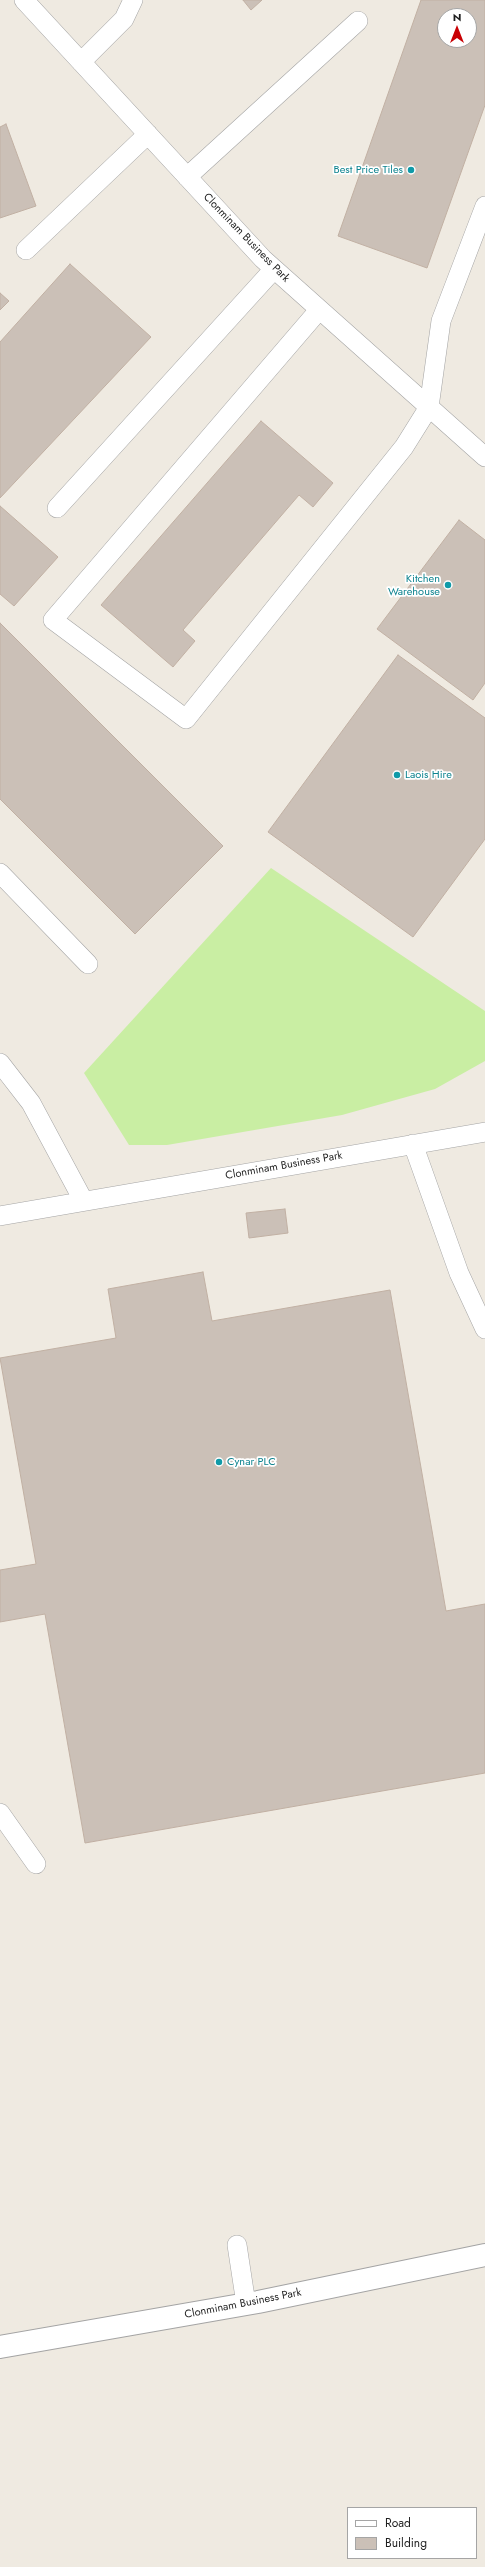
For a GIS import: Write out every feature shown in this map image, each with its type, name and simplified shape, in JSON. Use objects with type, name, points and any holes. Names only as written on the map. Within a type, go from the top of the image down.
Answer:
[{"type":"street","name":"Clonminam Business Park","points":[[0,2347],[246,2304],[485,2255]]},
{"type":"lane","name":"Clonminam Business Park","points":[[24,0],[274,269],[485,457]]},
{"type":"lane","points":[[81,62],[124,19],[133,0]]},
{"type":"lane","points":[[187,177],[358,21]]},
{"type":"lane","points":[[26,250],[148,134]]},
{"type":"lane","points":[[319,310],[53,620],[186,719],[404,448],[429,408],[441,321],[485,206]]},
{"type":"lane","points":[[58,508],[274,269]]},
{"type":"lane","points":[[3,881],[88,964]]},
{"type":"lane","points":[[0,1063],[31,1103],[83,1200]]},
{"type":"lane","name":"Clonminam Business Park","points":[[0,1216],[83,1200],[485,1132]]},
{"type":"lane","points":[[413,1144],[459,1273],[485,1329]]},
{"type":"lane","points":[[0,1813],[36,1864]]},
{"type":"lane","points":[[237,2245],[246,2304]]},
{"type":"green space","points":[[271,868],[485,1011],[485,1061],[435,1089],[342,1115],[167,1145],[129,1145],[84,1073]]},
{"type":"building","points":[[243,0],[262,0],[251,10]]},
{"type":"building","name":"Best Price Tiles","points":[[421,0],[485,0],[485,105],[427,268],[338,236]]},
{"type":"building","points":[[6,124],[36,206],[0,218],[0,127]]},
{"type":"building","points":[[70,264],[151,337],[0,498],[0,342]]},
{"type":"building","points":[[0,293],[9,301],[0,310]]},
{"type":"building","points":[[261,421],[333,483],[313,507],[299,495],[183,630],[195,641],[173,667],[101,605]]},
{"type":"building","points":[[0,506],[58,557],[14,606],[0,594]]},
{"type":"building","name":"Kitchen Warehouse","points":[[459,520],[485,540],[485,683],[473,700],[377,629]]},
{"type":"building","points":[[0,623],[223,846],[135,934],[0,799]]},
{"type":"building","name":"Laois Hire","points":[[398,655],[485,718],[485,839],[413,937],[268,832]]},
{"type":"building","points":[[285,1209],[288,1233],[249,1238],[246,1213]]},
{"type":"building","name":"Cynar PLC","points":[[203,1272],[212,1321],[390,1290],[446,1611],[485,1604],[485,1773],[85,1843],[45,1614],[0,1622],[0,1570],[36,1564],[0,1358],[116,1338],[108,1289]]},
{"type":"place","name":"Best Price Tiles","points":[[411,170]]},
{"type":"place","name":"Kitchen Warehouse","points":[[448,585]]},
{"type":"place","name":"Laois Hire","points":[[397,775]]},
{"type":"place","name":"Cynar PLC","points":[[219,1462]]}]
